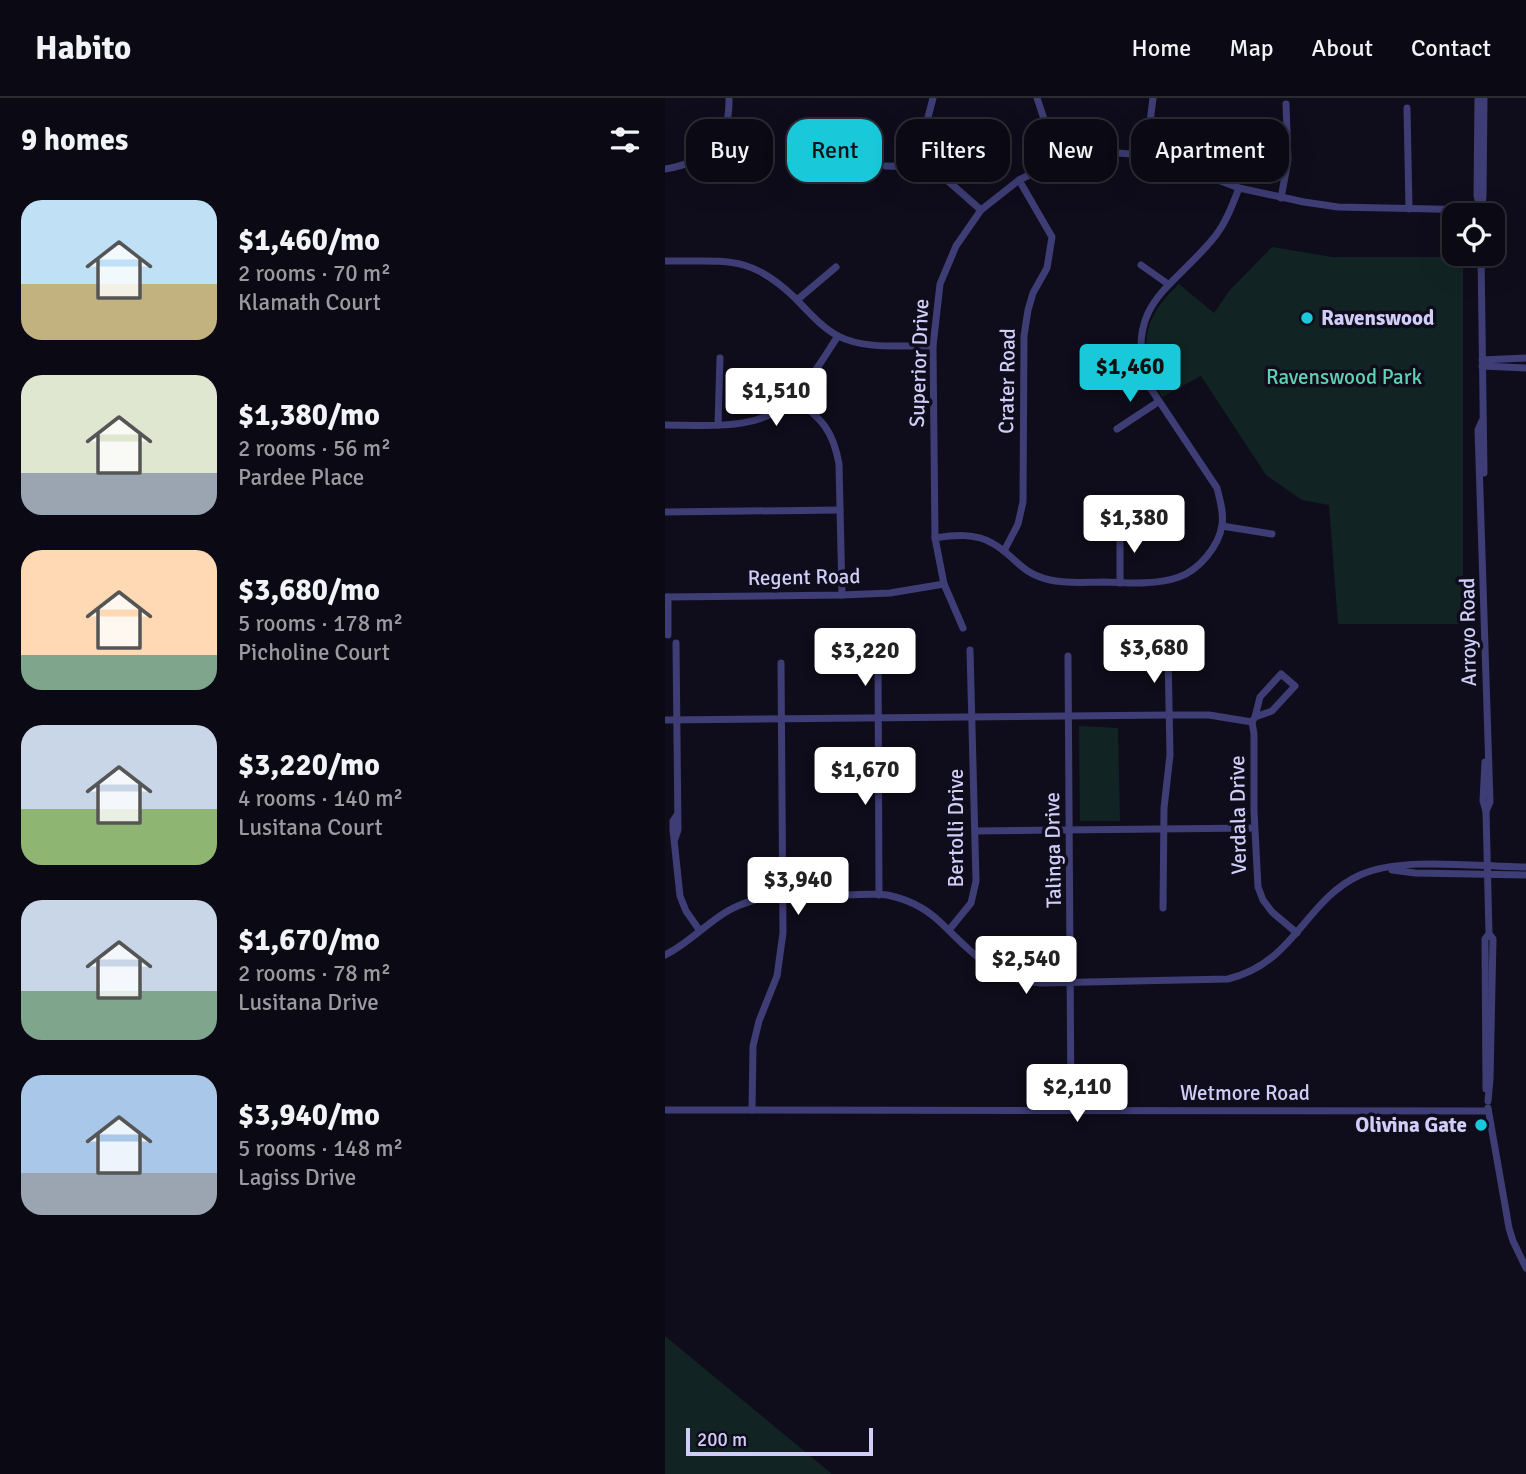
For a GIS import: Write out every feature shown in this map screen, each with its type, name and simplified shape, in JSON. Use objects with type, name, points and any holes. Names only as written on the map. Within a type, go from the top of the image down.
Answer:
[{"type":"street","points":[[665,169],[701,159],[717,144],[729,117],[729,98]]},
{"type":"street","points":[[928,119],[933,98]]},
{"type":"street","points":[[1037,98],[1044,119]]},
{"type":"street","points":[[1150,119],[1153,98]]},
{"type":"street","points":[[1478,98],[1479,203]]},
{"type":"street","points":[[1482,203],[1484,98]]},
{"type":"street","points":[[1281,198],[1288,160],[1286,104]]},
{"type":"street","points":[[1407,108],[1409,209]]},
{"type":"street","points":[[886,166],[896,166]]},
{"type":"street","name":"Superior Drive","points":[[963,628],[944,584],[935,538],[933,346],[940,285],[956,246],[981,210],[1024,178]]},
{"type":"street","name":"Crater Road","points":[[1004,551],[1018,524],[1023,502],[1024,339],[1027,310],[1047,268],[1052,237],[1019,180]]},
{"type":"street","points":[[949,182],[981,210]]},
{"type":"street","name":"Superior Drive","points":[[1223,182],[1281,198],[1338,207],[1442,211]]},
{"type":"street","points":[[935,538],[972,536],[991,542],[1024,570],[1052,581],[1161,581],[1181,577],[1210,553],[1223,526],[1222,506],[1217,488],[1145,380],[1140,339],[1152,304],[1168,284],[1212,241],[1221,228],[1239,188]]},
{"type":"street","points":[[665,261],[728,261],[744,264],[770,276],[838,336],[862,343],[933,346]]},
{"type":"street","points":[[1141,265],[1168,284]]},
{"type":"street","name":"Arroyo Road","points":[[1481,266],[1487,751],[1483,801],[1486,811],[1489,934],[1493,939],[1488,1111],[1509,1228],[1526,1268]]},
{"type":"street","points":[[797,300],[836,267]]},
{"type":"street","points":[[665,425],[718,425],[761,420],[794,398],[838,336]]},
{"type":"street","points":[[718,425],[720,358]]},
{"type":"street","points":[[1482,363],[1526,358]]},
{"type":"street","points":[[1482,363],[1526,368]]},
{"type":"street","points":[[794,398],[829,429],[836,445],[839,464],[842,595]]},
{"type":"street","points":[[1117,429],[1158,402]]},
{"type":"street","points":[[665,512],[840,510]]},
{"type":"street","points":[[1223,526],[1272,534]]},
{"type":"street","points":[[1120,527],[1120,583]]},
{"type":"street","name":"Regent Road","points":[[667,597],[890,593],[944,584]]},
{"type":"street","points":[[667,597],[668,635]]},
{"type":"street","points":[[676,643],[677,815],[673,821],[680,896],[686,911],[700,931]]},
{"type":"street","name":"Bertolli Drive","points":[[949,930],[968,908],[974,896],[976,831],[970,650]]},
{"type":"street","points":[[1163,908],[1164,808],[1170,755],[1168,655]]},
{"type":"street","points":[[878,656],[879,895]]},
{"type":"street","name":"Talinga Drive","points":[[1068,656],[1071,1110]]},
{"type":"street","points":[[752,1110],[753,1046],[759,1021],[778,970],[783,933],[781,663]]},
{"type":"street","points":[[665,720],[1168,715],[1209,715],[1253,720],[1272,711],[1295,686],[1281,674],[1260,697],[1253,720]]},
{"type":"street","name":"Verdala Drive","points":[[1253,720],[1254,828],[1260,893],[1272,912],[1297,933]]},
{"type":"street","points":[[976,831],[1254,828]]},
{"type":"street","points":[[665,955],[740,905],[763,898],[885,895],[916,904],[926,910],[980,960],[1010,978],[1027,982],[1228,979],[1249,973],[1268,962],[1339,888],[1362,874],[1415,864],[1526,875]]},
{"type":"street","points":[[1487,871],[1526,867]]},
{"type":"street","name":"Wetmore Road","points":[[665,1110],[1488,1111]]},
{"type":"green space","name":"Ravenswood Park","points":[[1272,247],[1332,257],[1442,257],[1442,266],[1463,266],[1463,624],[1338,624],[1329,505],[1302,500],[1266,475],[1201,376],[1162,397],[1149,365],[1147,350],[1150,324],[1156,311],[1179,284],[1214,313],[1230,290]]},
{"type":"green space","points":[[1079,726],[1118,728],[1120,821],[1080,821]]},
{"type":"green space","points":[[665,1336],[832,1474],[665,1474]]},
{"type":"place","name":"Ravenswood","points":[[1307,318]]},
{"type":"place","name":"Olivina Gate","points":[[1481,1125]]}]
